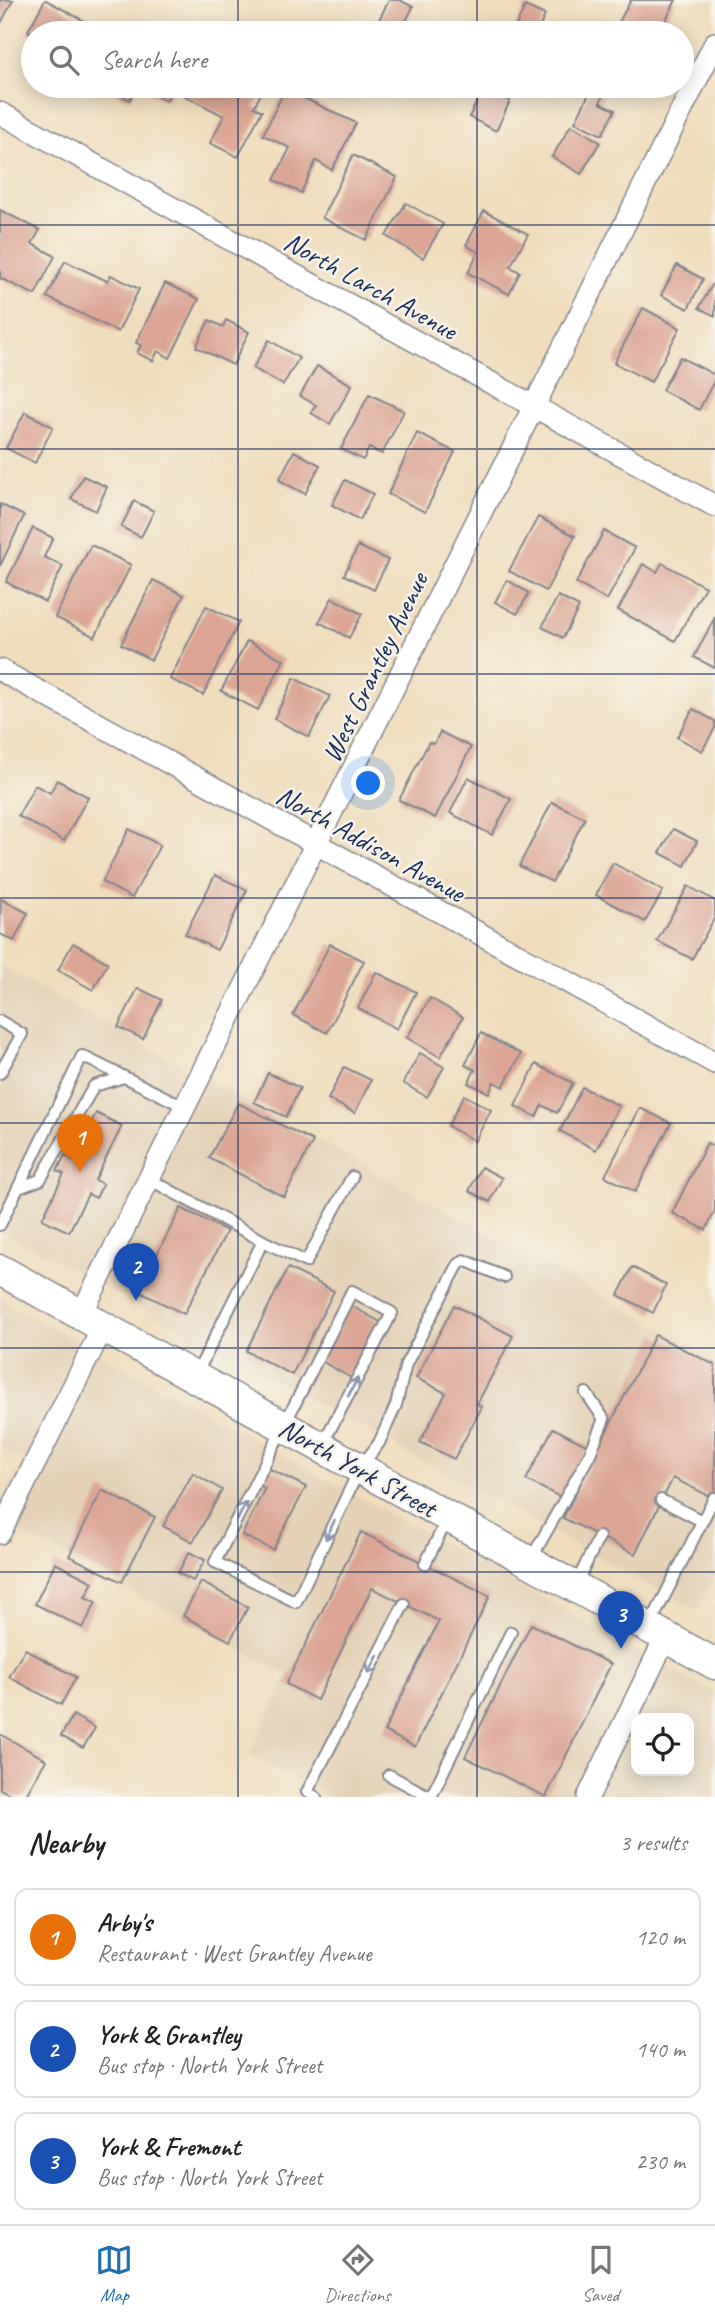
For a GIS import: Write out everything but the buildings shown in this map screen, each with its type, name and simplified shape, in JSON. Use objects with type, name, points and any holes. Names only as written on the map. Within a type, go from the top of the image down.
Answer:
[{"type":"main road","name":"North York Street","points":[[0,1270],[715,1664]]},
{"type":"street","name":"West Grantley Avenue","points":[[694,85],[715,43]]},
{"type":"street","name":"West Grantley Avenue","points":[[0,1533],[92,1321],[149,1179],[688,98]]},
{"type":"street","name":"North Larch Avenue","points":[[0,113],[715,506]]},
{"type":"street","name":"North Addison Avenue","points":[[0,670],[715,1063]]},
{"type":"street","points":[[588,1797],[658,1632]]},
{"type":"lane","points":[[0,1021],[22,1034],[0,1073]]},
{"type":"lane","points":[[0,1225],[82,1056],[185,1107]]},
{"type":"lane","points":[[18,1188],[40,1180],[94,1086],[124,1077]]},
{"type":"lane","points":[[149,1179],[306,1262],[352,1177]]},
{"type":"lane","points":[[194,1377],[263,1241]]},
{"type":"lane","points":[[321,1447],[392,1313],[352,1291],[215,1562],[296,1602],[360,1468],[379,1443],[396,1405],[407,1364],[458,1265],[464,1260],[504,1277]]},
{"type":"lane","points":[[529,1562],[589,1456],[604,1419],[586,1393]]},
{"type":"lane","points":[[658,1632],[702,1521],[714,1498]]},
{"type":"lane","points":[[661,1500],[702,1521]]},
{"type":"lane","points":[[425,1564],[449,1517]]},
{"type":"lane","points":[[574,1586],[599,1537]]},
{"type":"lane","points":[[316,1797],[307,1792],[404,1604]]},
{"type":"lane","points":[[389,1774],[431,1797],[511,1632]]},
{"type":"shaded area","points":[[0,966],[715,1358],[715,1575],[697,1611],[0,1230]]},
{"type":"shaded area","points":[[0,1299],[715,1694],[715,1797],[330,1797],[249,1755],[288,1675],[0,1521],[0,1505],[24,1461],[0,1448]]},
{"type":"place","name":"Arby's","points":[[80,1172]]},
{"type":"place","name":"York & Grantley","points":[[136,1301]]},
{"type":"place","name":"York & Fremont","points":[[621,1649]]}]
